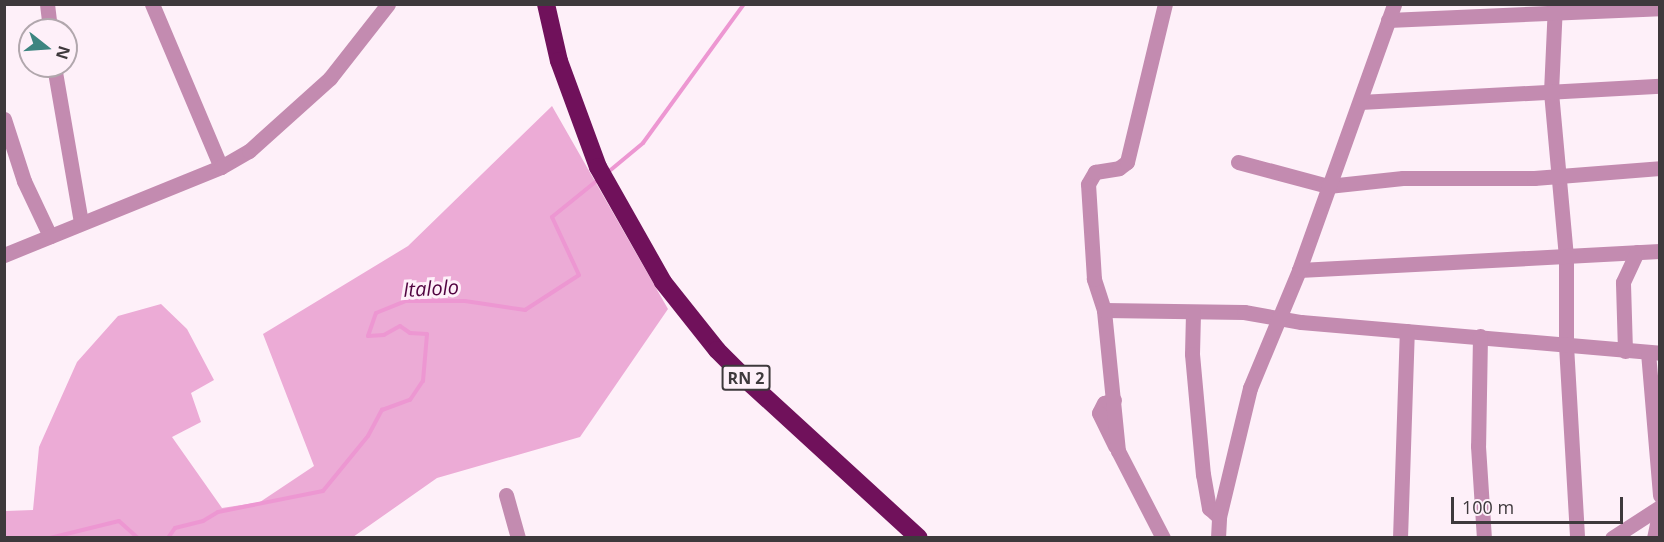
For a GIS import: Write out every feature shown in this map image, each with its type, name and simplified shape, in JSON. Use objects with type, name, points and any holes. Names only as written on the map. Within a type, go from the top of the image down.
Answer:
[{"type":"highway","name":"RN 2","points":[[546,4],[559,61],[598,168],[663,282],[717,350],[919,537]]},
{"type":"street","points":[[152,4],[221,167]]},
{"type":"street","points":[[4,255],[221,167],[276,130],[330,78],[388,4]]},
{"type":"street","points":[[1163,537],[1118,452],[1104,310],[1094,279],[1089,177],[1127,162],[1165,4]]},
{"type":"street","points":[[1218,537],[1219,517],[1250,388],[1299,270],[1394,4]]},
{"type":"street","points":[[1388,20],[1555,8],[1659,8]]},
{"type":"street","points":[[1555,8],[1551,92],[1566,256],[1566,345],[1577,537]]},
{"type":"street","points":[[56,78],[81,222]]},
{"type":"street","points":[[1360,102],[1659,86]]},
{"type":"street","points":[[4,119],[24,181],[50,236]]},
{"type":"street","points":[[1238,162],[1328,186],[1403,178],[1558,176],[1659,168]]},
{"type":"street","points":[[1299,270],[1659,250]]},
{"type":"street","points":[[1625,351],[1623,282],[1637,252]]},
{"type":"street","points":[[1104,310],[1193,314],[1244,312],[1407,331],[1654,353],[1659,495]]},
{"type":"street","points":[[1193,314],[1192,354],[1203,474],[1209,508],[1219,517]]},
{"type":"street","points":[[1400,537],[1407,331]]},
{"type":"street","points":[[1480,336],[1478,446],[1484,537]]},
{"type":"street","points":[[506,495],[518,537]]},
{"type":"street","points":[[1612,537],[1659,509]]},
{"type":"street","points":[[1654,537],[1659,509]]},
{"type":"shaded area","points":[[552,106],[668,309],[580,437],[437,478],[353,537],[5,537],[5,511],[33,510],[39,447],[77,362],[118,316],[161,304],[187,329],[214,380],[191,393],[201,422],[172,437],[222,508],[260,502],[314,466],[263,334],[408,246]]},
{"type":"waterway","name":"Italolo","points":[[607,173],[643,143],[744,4]]},
{"type":"waterway","name":"Italolo","points":[[168,538],[175,528],[203,521],[218,512],[323,491],[368,436],[382,410],[410,400],[423,381],[427,334],[410,333],[400,326],[384,335],[368,336],[376,313],[405,301],[465,301],[525,310],[579,275],[552,217],[599,179]]},
{"type":"waterway","name":"Italolo","points":[[50,538],[119,521],[138,538]]}]
